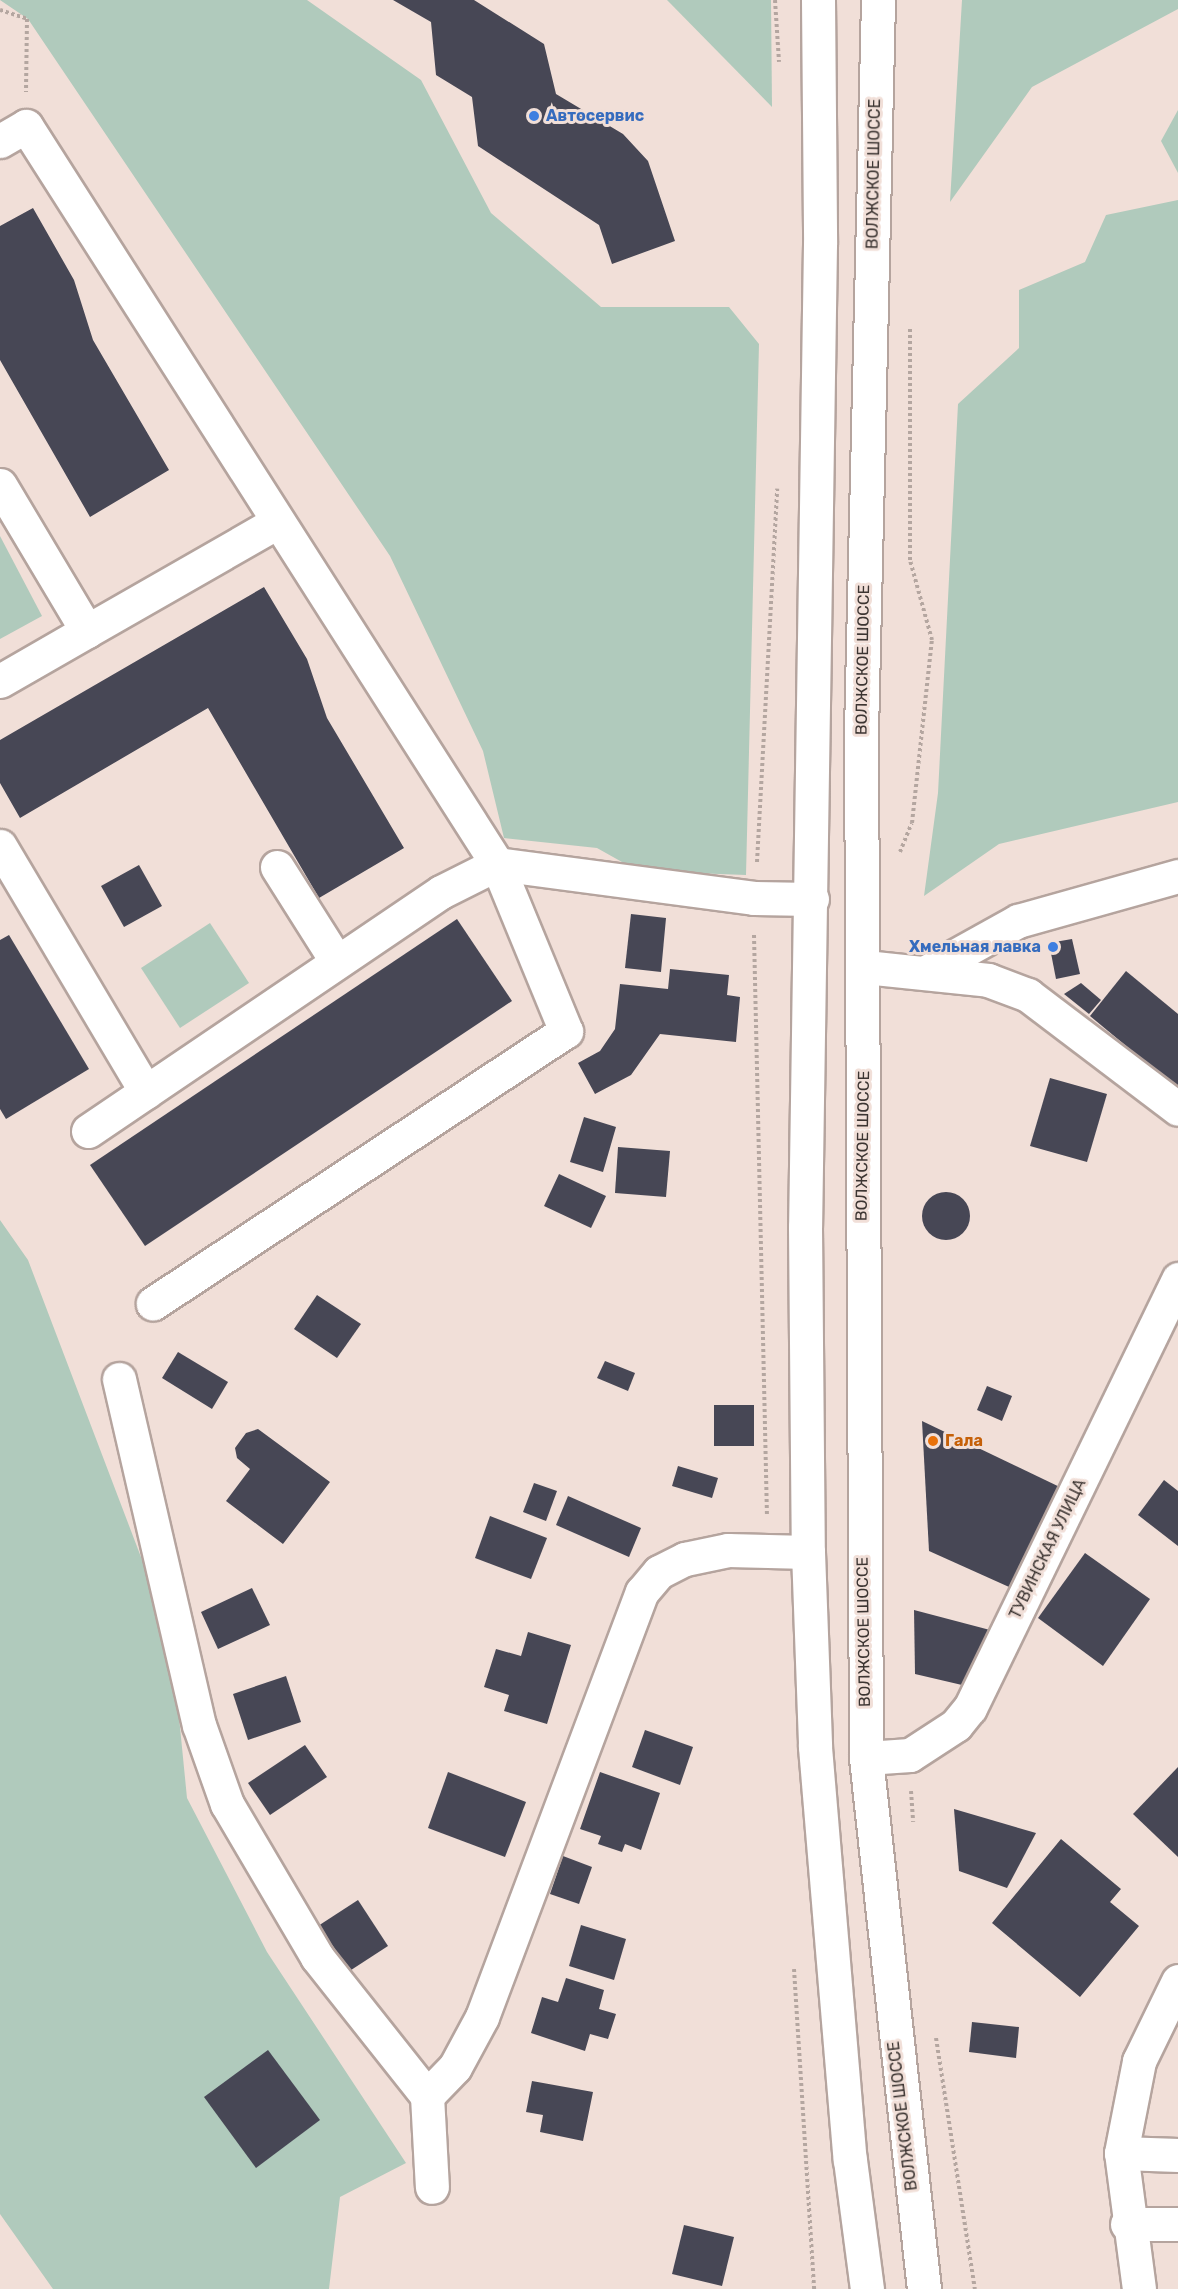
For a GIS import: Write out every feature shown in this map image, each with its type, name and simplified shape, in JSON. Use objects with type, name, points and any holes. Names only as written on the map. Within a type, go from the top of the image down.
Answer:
[{"type":"main road","points":[[818,0],[812,899],[805,1227],[808,1552],[816,1759],[869,2285]]},
{"type":"main road","name":"ВОЛЖСКОЕ ШОССЕ","points":[[878,0],[861,722],[865,967],[861,1422],[866,1758],[924,2289]]},
{"type":"main road","points":[[13,133],[277,522],[497,864],[566,1031],[153,1303]]},
{"type":"main road","points":[[0,485],[87,632]]},
{"type":"main road","points":[[0,681],[277,522]]},
{"type":"main road","points":[[0,846],[146,1092]]},
{"type":"main road","points":[[88,1131],[465,877],[497,864],[754,898],[812,899]]},
{"type":"main road","points":[[277,867],[337,962]]},
{"type":"main road","points":[[928,971],[1018,921],[1178,876]]},
{"type":"main road","points":[[865,967],[928,971],[994,982],[1028,995],[1178,1109]]},
{"type":"main road","name":"ТУВИНСКАЯ УЛИЦА","points":[[866,1758],[910,1755],[956,1725],[982,1688],[1178,1279]]},
{"type":"main road","points":[[119,1379],[198,1725],[227,1804],[317,1957],[427,2096],[432,2187]]},
{"type":"main road","points":[[427,2096],[455,2067],[482,2017],[642,1592],[659,1572],[685,1559],[728,1550],[808,1552]]},
{"type":"main road","points":[[1139,2289],[1127,2224],[1121,2153],[1139,2061],[1178,1981]]},
{"type":"main road","points":[[1121,2153],[1178,2155]]},
{"type":"main road","points":[[1127,2224],[1178,2224]]},
{"type":"path","points":[[0,10],[27,19],[13,133]]},
{"type":"path","points":[[900,862],[912,823],[932,640],[910,560],[910,321]]},
{"type":"path","points":[[910,1755],[913,1835]]},
{"type":"path","points":[[933,2025],[975,2289]]},
{"type":"green space","points":[[0,0],[307,0],[421,80],[491,213],[601,307],[729,307],[759,344],[746,875],[638,871],[597,848],[504,838],[483,751],[390,556],[28,19]]},
{"type":"green space","points":[[667,0],[771,0],[772,107]]},
{"type":"green space","points":[[962,0],[1178,0],[1178,9],[1032,87],[950,202]]},
{"type":"green space","points":[[1178,110],[1178,173],[1161,141]]},
{"type":"green space","points":[[1178,200],[1178,802],[999,844],[924,896],[938,793],[958,404],[1019,348],[1019,290],[1085,262],[1106,215]]},
{"type":"green space","points":[[0,536],[42,616],[0,639]]},
{"type":"green space","points":[[210,923],[249,983],[180,1028],[141,968]]},
{"type":"green space","points":[[0,1220],[28,1260],[171,1636],[187,1798],[267,1952],[406,2163],[340,2197],[329,2289],[53,2289],[0,2214]]},
{"type":"building","name":"Автосервис","points":[[393,0],[474,0],[544,44],[556,94],[623,134],[648,161],[675,241],[612,264],[599,225],[478,146],[472,97],[436,75],[431,22]]},
{"type":"building","points":[[33,208],[74,280],[93,340],[169,470],[90,517],[0,360],[0,226]]},
{"type":"building","points":[[264,587],[307,659],[327,718],[404,848],[319,898],[208,708],[20,818],[0,783],[0,740]]},
{"type":"building","points":[[139,865],[162,906],[124,927],[101,886]]},
{"type":"building","points":[[631,914],[666,918],[661,972],[625,968]]},
{"type":"building","points":[[457,919],[512,1001],[145,1246],[90,1165]]},
{"type":"building","points":[[9,935],[89,1069],[6,1119],[0,1109],[0,940]]},
{"type":"building","points":[[1072,939],[1080,974],[1056,979],[1049,943]]},
{"type":"building","points":[[670,969],[729,975],[727,995],[740,997],[736,1042],[660,1034],[631,1075],[595,1094],[578,1063],[600,1051],[615,1029],[620,984],[668,989]]},
{"type":"building","points":[[1126,971],[1178,1014],[1178,1089],[1090,1016]]},
{"type":"building","points":[[1081,983],[1101,1000],[1089,1014],[1064,994]]},
{"type":"building","points":[[1050,1078],[1107,1094],[1087,1162],[1030,1146]]},
{"type":"building","points":[[584,1117],[616,1127],[603,1172],[570,1162]]},
{"type":"building","points":[[618,1147],[670,1151],[666,1197],[615,1193]]},
{"type":"building","points":[[559,1174],[606,1196],[591,1228],[544,1206]]},
{"type":"building","points":[[941,1192],[951,1192],[963,1199],[970,1211],[970,1221],[963,1233],[951,1240],[941,1240],[926,1229],[922,1221],[922,1211],[933,1196]]},
{"type":"building","points":[[317,1295],[361,1324],[337,1358],[294,1329]]},
{"type":"building","points":[[178,1352],[228,1382],[212,1409],[162,1378]]},
{"type":"building","points":[[605,1361],[635,1373],[628,1391],[597,1378]]},
{"type":"building","points":[[987,1386],[1012,1396],[1002,1421],[977,1410]]},
{"type":"building","points":[[714,1405],[754,1405],[754,1446],[714,1446]]},
{"type":"building","points":[[922,1421],[1066,1490],[1018,1591],[929,1551]]},
{"type":"building","points":[[258,1429],[330,1482],[283,1544],[226,1501],[250,1469],[237,1458],[235,1448],[246,1433]]},
{"type":"building","points":[[678,1466],[718,1478],[712,1498],[672,1486]]},
{"type":"building","points":[[1164,1480],[1178,1491],[1178,1546],[1138,1515]]},
{"type":"building","points":[[534,1483],[557,1491],[546,1521],[523,1512]]},
{"type":"building","points":[[568,1496],[641,1528],[629,1557],[556,1525]]},
{"type":"building","points":[[490,1516],[547,1538],[531,1579],[475,1558]]},
{"type":"building","points":[[1085,1553],[1150,1599],[1103,1666],[1038,1618]]},
{"type":"building","points":[[252,1588],[270,1625],[218,1649],[201,1612]]},
{"type":"building","points":[[914,1610],[990,1630],[962,1685],[915,1674]]},
{"type":"building","points":[[528,1632],[571,1645],[547,1724],[504,1711],[509,1695],[484,1687],[496,1649],[521,1656]]},
{"type":"building","points":[[286,1676],[301,1722],[248,1740],[233,1694]]},
{"type":"building","points":[[645,1730],[693,1747],[680,1785],[632,1767]]},
{"type":"building","points":[[305,1745],[327,1777],[270,1815],[248,1783]]},
{"type":"building","points":[[1178,1767],[1178,1857],[1133,1814]]},
{"type":"building","points":[[448,1772],[526,1802],[505,1857],[428,1828]]},
{"type":"building","points":[[600,1772],[660,1793],[641,1850],[625,1844],[622,1852],[598,1844],[601,1836],[580,1829]]},
{"type":"building","points":[[954,1809],[1036,1833],[1007,1888],[959,1871]]},
{"type":"building","points":[[1061,1839],[1121,1889],[1110,1902],[1139,1926],[1080,1997],[992,1923]]},
{"type":"building","points":[[563,1856],[592,1867],[579,1904],[550,1894]]},
{"type":"building","points":[[358,1900],[388,1946],[348,1972],[318,1926]]},
{"type":"building","points":[[581,1925],[626,1939],[614,1980],[569,1966]]},
{"type":"building","points":[[566,1978],[604,1990],[599,2009],[616,2014],[608,2039],[590,2034],[585,2051],[531,2033],[542,1997],[558,2002]]},
{"type":"building","points":[[972,2022],[1019,2027],[1016,2058],[969,2052]]},
{"type":"building","points":[[268,2050],[320,2120],[256,2168],[204,2097]]},
{"type":"building","points":[[532,2081],[593,2092],[583,2141],[540,2132],[543,2115],[526,2112]]},
{"type":"building","points":[[684,2225],[734,2237],[722,2286],[672,2274]]},
{"type":"place","name":"Автосервис","points":[[534,116]]},
{"type":"place","name":"Хмельная лавка","points":[[1053,947]]},
{"type":"place","name":"Гала","points":[[933,1441]]}]
